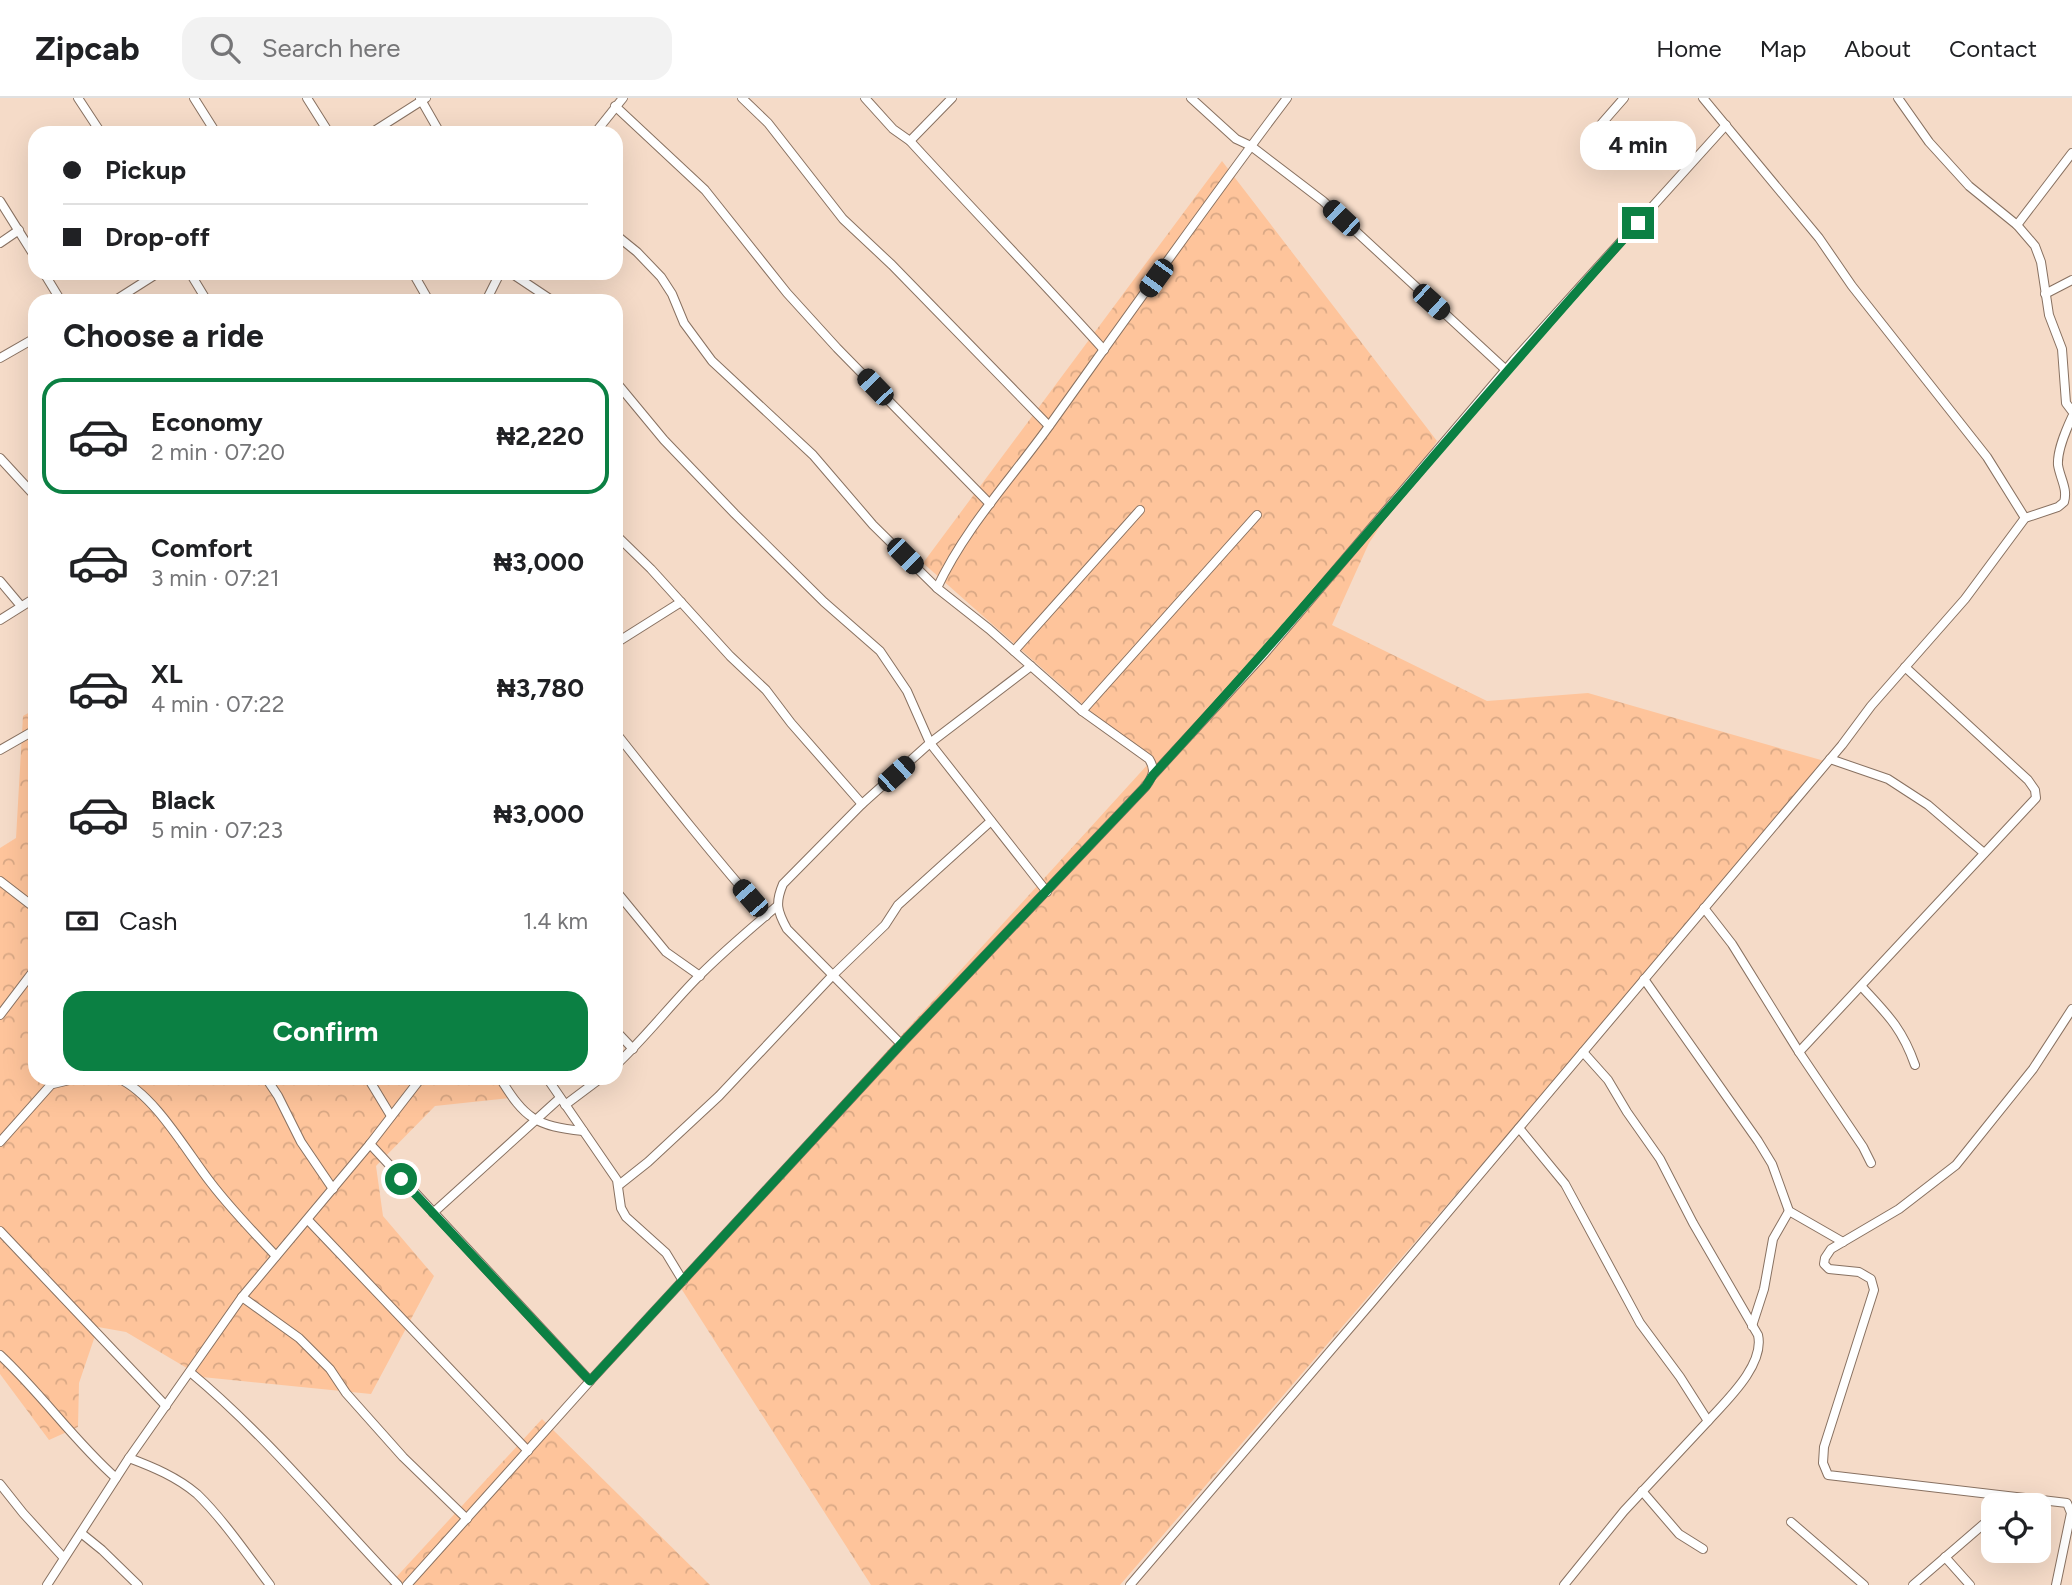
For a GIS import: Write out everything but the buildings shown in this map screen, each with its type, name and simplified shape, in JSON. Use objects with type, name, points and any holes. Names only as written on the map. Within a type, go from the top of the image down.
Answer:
[{"type":"street","points":[[78,98],[96,126]]},
{"type":"street","points":[[194,98],[212,126]]},
{"type":"street","points":[[307,98],[325,126]]},
{"type":"street","points":[[600,126],[623,98]]},
{"type":"street","points":[[741,98],[768,123],[843,219],[892,265],[1049,426]]},
{"type":"street","points":[[865,98],[893,129],[910,141],[1104,350]]},
{"type":"street","points":[[910,141],[952,98]]},
{"type":"street","points":[[1191,98],[1236,139],[1251,146],[1323,201],[1506,370]]},
{"type":"street","points":[[937,588],[955,552],[1287,98]]},
{"type":"street","points":[[1589,138],[1624,98]]},
{"type":"street","points":[[1703,98],[1819,238],[1852,286],[1987,457],[2025,518]]},
{"type":"street","points":[[1898,98],[1929,142],[1969,186],[2017,225],[2035,246],[2041,262],[2049,314],[2062,349],[2066,403],[2072,411]]},
{"type":"street","points":[[382,126],[423,99],[436,126]]},
{"type":"street","points":[[615,106],[705,190],[787,293],[990,504]]},
{"type":"street","points":[[407,1585],[590,1381],[901,1044],[1146,786],[1153,775],[1265,653],[1506,370],[1726,125]]},
{"type":"street","points":[[2017,225],[2072,153]]},
{"type":"street","points":[[0,201],[28,245]]},
{"type":"street","points":[[0,243],[19,230]]},
{"type":"street","points":[[623,241],[661,277],[672,294],[684,323],[712,361],[813,455],[873,525],[937,588],[1082,711],[1149,759],[1153,765],[1153,775]]},
{"type":"street","points":[[125,294],[147,280]]},
{"type":"street","points":[[522,280],[542,294]]},
{"type":"street","points":[[2045,294],[2072,280]]},
{"type":"street","points":[[0,358],[28,342]]},
{"type":"street","points":[[623,390],[664,440],[735,514],[824,602],[880,651],[908,691],[930,743],[1047,892]]},
{"type":"street","points":[[1130,1585],[1965,599],[2025,518],[2064,502],[2065,487],[2058,467],[2058,456],[2072,417]]},
{"type":"street","points":[[0,458],[28,488]]},
{"type":"street","points":[[1014,651],[1140,510]]},
{"type":"street","points":[[1082,711],[1257,515]]},
{"type":"street","points":[[623,542],[730,656],[766,690],[791,723],[862,803]]},
{"type":"street","points":[[0,581],[21,606]]},
{"type":"street","points":[[0,620],[28,602]]},
{"type":"street","points":[[623,639],[681,602]]},
{"type":"street","points":[[901,1044],[786,929],[776,907],[777,898],[783,884],[862,803],[930,743],[1031,666]]},
{"type":"street","points":[[1799,1052],[2036,798],[2035,790],[2028,780],[1905,667]]},
{"type":"street","points":[[0,750],[28,734]]},
{"type":"street","points":[[623,742],[686,819],[700,841],[766,916]]},
{"type":"street","points":[[1829,759],[1888,779],[1928,805],[1984,853]]},
{"type":"street","points":[[619,1185],[656,1155],[719,1096],[832,976],[885,925],[898,905],[991,821]]},
{"type":"street","points":[[0,881],[28,903]]},
{"type":"street","points":[[623,900],[666,952],[699,976]]},
{"type":"street","points":[[623,1058],[699,976],[776,907]]},
{"type":"street","points":[[1704,908],[1732,944],[1871,1163]]},
{"type":"street","points":[[0,1015],[3,1005],[28,977]]},
{"type":"street","points":[[1644,979],[1758,1141],[1772,1164],[1789,1211],[1843,1242]]},
{"type":"street","points":[[1862,987],[1898,1026],[1915,1065]]},
{"type":"street","points":[[1990,1493],[1828,1475],[1824,1464],[1824,1447],[1874,1290],[1871,1279],[1859,1272],[1829,1269],[1824,1264],[1825,1258],[1831,1249],[1899,1209],[1956,1165],[2033,1069],[2072,1010]]},
{"type":"street","points":[[623,1038],[633,1049]]},
{"type":"street","points":[[1563,1585],[1642,1491],[1708,1421],[1749,1372],[1760,1342],[1755,1325],[1693,1223],[1660,1159],[1603,1073],[1583,1052]]},
{"type":"street","points":[[0,1142],[50,1085]]},
{"type":"street","points":[[130,1085],[163,1118],[213,1186],[276,1256]]},
{"type":"street","points":[[271,1085],[301,1142],[333,1189]]},
{"type":"street","points":[[372,1085],[391,1116]]},
{"type":"street","points":[[47,1585],[129,1458],[242,1297],[308,1220],[415,1085]]},
{"type":"street","points":[[505,1085],[535,1121],[556,1128],[583,1131]]},
{"type":"street","points":[[552,1085],[619,1185],[621,1208],[626,1217],[666,1253],[683,1281]]},
{"type":"street","points":[[433,1213],[535,1121],[589,1085]]},
{"type":"street","points":[[1519,1128],[1565,1184],[1640,1323],[1708,1421]]},
{"type":"street","points":[[370,1144],[590,1381]]},
{"type":"street","points":[[1755,1325],[1773,1239],[1789,1211]]},
{"type":"street","points":[[308,1220],[528,1451]]},
{"type":"street","points":[[0,1231],[166,1406]]},
{"type":"street","points":[[242,1297],[299,1338],[330,1369],[346,1393],[403,1457],[467,1519]]},
{"type":"street","points":[[0,1355],[48,1404],[97,1462],[116,1478]]},
{"type":"street","points":[[190,1372],[269,1444],[398,1585]]},
{"type":"street","points":[[129,1458],[153,1466],[197,1495],[270,1585]]},
{"type":"street","points":[[0,1484],[63,1557]]},
{"type":"street","points":[[1642,1491],[1679,1534],[1703,1549]]},
{"type":"street","points":[[2051,1501],[2067,1503],[2071,1513],[2056,1585]]},
{"type":"street","points":[[1791,1522],[1864,1585]]},
{"type":"street","points":[[1913,1585],[1981,1526]]},
{"type":"street","points":[[80,1532],[138,1585]]},
{"type":"street","points":[[1945,1557],[1970,1585]]},
{"type":"green space","points":[[1222,161],[1437,441],[1369,543],[1332,625],[1487,701],[1588,693],[1828,762],[1120,1585],[871,1585],[677,1282],[1149,763],[923,563]]},
{"type":"green space","points":[[28,713],[28,1085],[502,1085],[510,1098],[435,1106],[376,1166],[383,1216],[434,1276],[371,1394],[202,1377],[126,1332],[98,1327],[79,1383],[78,1427],[49,1440],[0,1374],[0,848],[16,838],[23,716]]},
{"type":"green space","points":[[542,1419],[710,1585],[389,1585]]},
{"type":"route","points":[[401,1179],[590,1381],[901,1044],[1146,786],[1153,775],[1265,653],[1514,360],[1638,223]]}]
